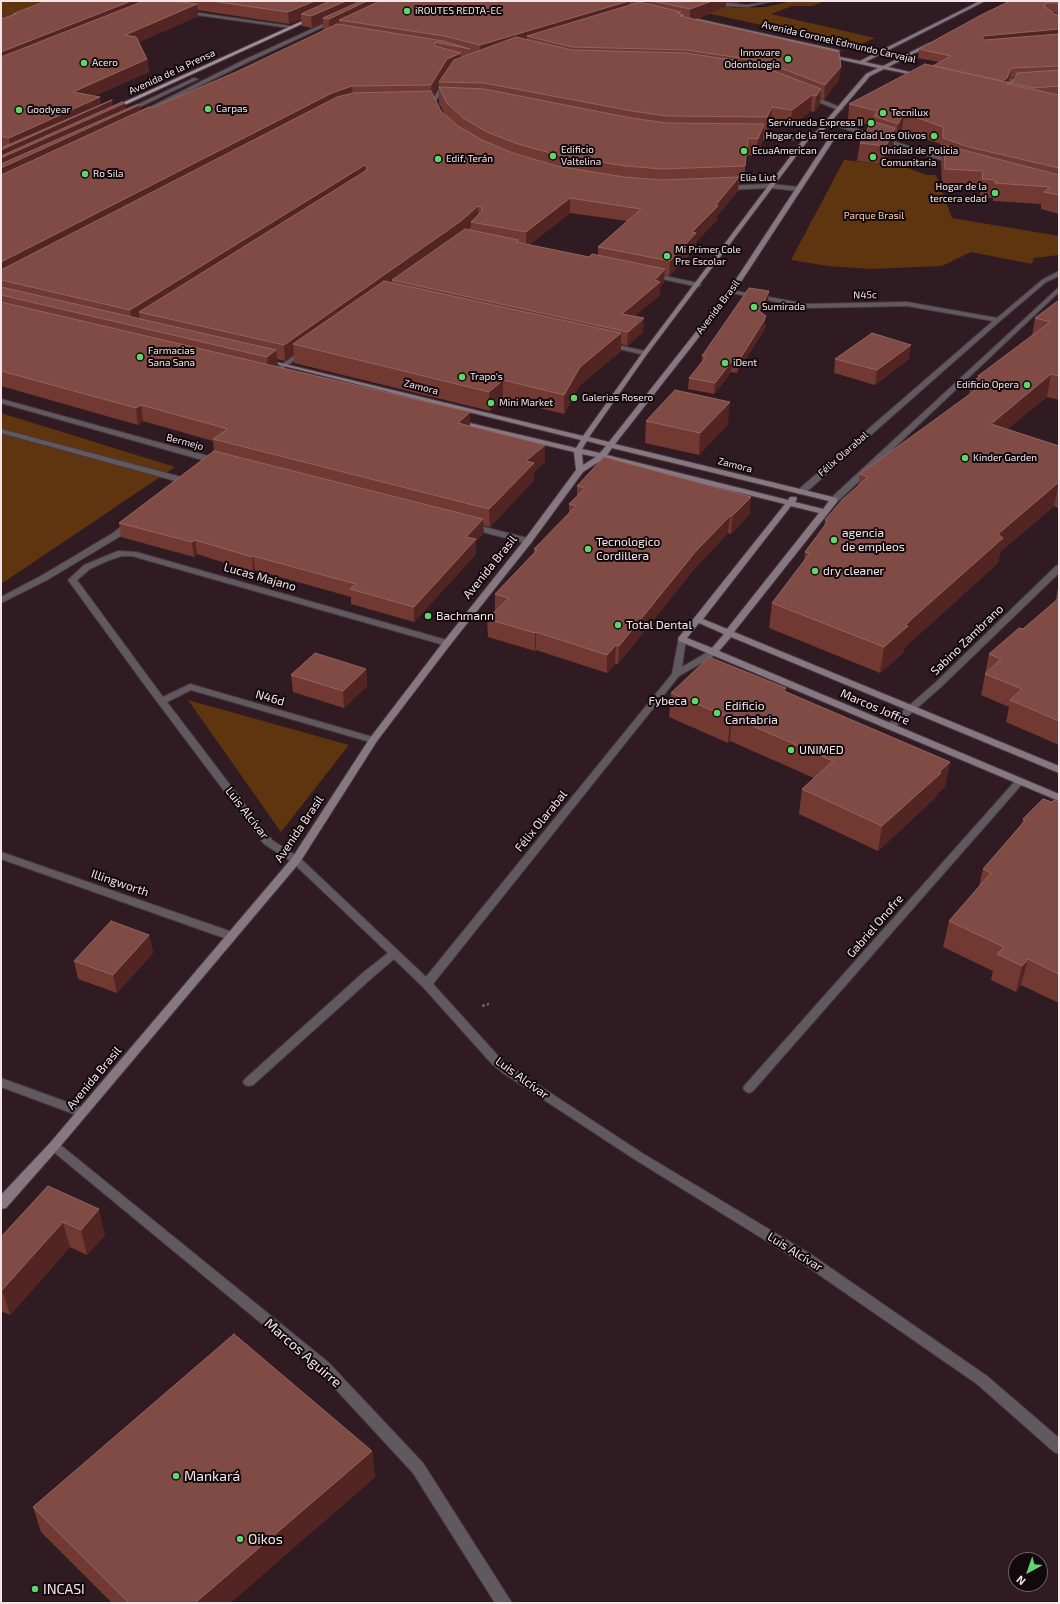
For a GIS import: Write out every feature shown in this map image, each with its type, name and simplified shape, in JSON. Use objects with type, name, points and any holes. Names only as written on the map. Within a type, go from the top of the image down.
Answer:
[{"type":"main road","name":"Avenida de la Prensa","points":[[112,109],[290,27],[320,15]]},
{"type":"street","points":[[708,1],[727,5],[747,6],[771,1]]},
{"type":"street","points":[[868,75],[861,62],[983,1]]},
{"type":"street","points":[[179,12],[290,27]]},
{"type":"street","name":"Avenida Coronel Edmundo Carvajal","points":[[679,15],[846,53]]},
{"type":"street","points":[[122,113],[339,17],[137,115]]},
{"type":"street","name":"Avenida Coronel Edmundo Carvajal","points":[[708,28],[928,77]]},
{"type":"street","points":[[743,138],[807,138],[820,132],[868,75],[934,42]]},
{"type":"street","name":"Avenida Coronel Edmundo Carvajal","points":[[861,56],[877,60]]},
{"type":"street","name":"Avenida Coronel Edmundo Carvajal","points":[[884,61],[899,65]]},
{"type":"street","points":[[436,103],[451,73]]},
{"type":"street","points":[[1000,94],[1009,89],[1012,80],[1033,79]]},
{"type":"street","points":[[1001,87],[1016,90]]},
{"type":"street","points":[[993,92],[1008,95]]},
{"type":"street","points":[[805,95],[840,109]]},
{"type":"street","points":[[427,100],[436,103],[442,100]]},
{"type":"street","points":[[829,122],[964,166]]},
{"type":"street","name":"Avenida Brasil","points":[[1,1204],[54,1146],[296,860],[373,740],[447,643],[528,541],[580,470],[602,456],[732,291],[830,141],[820,132]]},
{"type":"street","points":[[580,470],[578,450],[586,438],[645,353],[807,138]]},
{"type":"street","name":"Elia Liut","points":[[721,188],[770,186],[799,189]]},
{"type":"street","points":[[642,273],[698,284]]},
{"type":"street","name":"Félix Olarabal","points":[[676,674],[682,639],[788,503],[998,320],[1044,281],[1059,273]]},
{"type":"street","name":"Félix Olarabal","points":[[427,984],[676,674],[714,652],[834,500],[1059,289]]},
{"type":"street","name":"N45c","points":[[732,291],[807,306],[907,304],[998,320]]},
{"type":"street","points":[[601,343],[645,353]]},
{"type":"street","points":[[268,377],[310,347]]},
{"type":"street","name":"Zamora","points":[[262,359],[834,500]]},
{"type":"street","name":"Bermejo","points":[[1,401],[218,461],[203,469]]},
{"type":"street","name":"Zamora","points":[[451,420],[578,450],[824,512]]},
{"type":"street","points":[[1,432],[186,481]]},
{"type":"street","points":[[1,600],[72,562],[116,535],[139,517]]},
{"type":"street","points":[[465,525],[528,541]]},
{"type":"street","name":"Lucas Majano","points":[[72,580],[87,567],[104,559],[121,553],[133,554],[447,643]]},
{"type":"street","points":[[72,562],[87,567]]},
{"type":"street","name":"Sabino Zambrano","points":[[890,727],[938,685],[1059,568]]},
{"type":"street","name":"Luis Alcívar","points":[[72,580],[161,701],[268,842],[296,860],[427,984],[487,1052],[507,1070],[638,1156],[808,1259],[982,1380],[1059,1447]]},
{"type":"street","name":"Marcos Joffre","points":[[698,620],[1059,770]]},
{"type":"street","name":"Marcos Joffre","points":[[682,639],[1059,798]]},
{"type":"street","name":"N46d","points":[[161,701],[190,687],[373,740]]},
{"type":"street","name":"Gabriel Onofre","points":[[749,1088],[1020,781]]},
{"type":"street","name":"Illingworth","points":[[1,855],[231,936]]},
{"type":"street","points":[[249,1082],[369,974],[395,954]]},
{"type":"street","points":[[1,1082],[82,1112]]},
{"type":"street","name":"Marcos Aguirre","points":[[54,1146],[323,1366],[418,1468],[504,1603]]},
{"type":"path","points":[[482,1006],[489,1004]]},
{"type":"green space","points":[[1,1],[47,1],[1,25]]},
{"type":"green space","points":[[652,1],[701,1],[736,8],[765,7],[792,1],[825,1],[812,6],[792,6],[771,14],[875,38],[857,46]]},
{"type":"green space","name":"Parque Brasil","points":[[844,160],[902,166],[927,175],[936,175],[952,218],[1059,236],[1059,255],[1034,258],[1032,264],[971,252],[942,266],[870,269],[828,266],[791,260]]},
{"type":"green space","points":[[1,413],[175,467],[1,584]]},
{"type":"green space","points":[[188,700],[349,745],[281,832]]},
{"type":"building","points":[[46,1],[131,1],[1,52],[1,19]]},
{"type":"building","points":[[144,1],[173,1],[197,4],[125,35],[136,37],[147,59],[73,92],[100,97],[9,138],[1,136],[1,57]]},
{"type":"building","points":[[211,1],[315,1],[288,12]]},
{"type":"building","points":[[330,1],[346,1],[311,16],[301,14]]},
{"type":"building","points":[[361,1],[367,1],[329,19],[323,18]]},
{"type":"building","points":[[380,1],[629,1],[480,45],[444,36],[339,20]]},
{"type":"building","points":[[652,1],[712,1],[690,9]]},
{"type":"building","points":[[1010,1],[1059,1],[1059,3],[1045,3],[1044,6],[1059,17],[1059,29],[983,36],[982,38],[985,40],[1059,34],[1059,66],[1011,68],[1007,78],[1002,81],[933,66],[951,56],[919,49],[981,15]]},
{"type":"building","points":[[640,2],[681,12],[677,13],[684,15],[680,16],[839,52],[841,67],[825,85],[754,60],[686,50],[572,47],[527,36]]},
{"type":"building","points":[[337,24],[443,41],[470,49],[435,42],[435,46],[461,53],[447,59],[431,85],[352,86],[332,93],[1,262],[1,175],[149,107],[152,108],[236,72]]},
{"type":"building","points":[[516,37],[572,50],[686,53],[753,63],[821,89],[816,96],[812,95],[792,110],[772,107],[767,117],[667,116],[632,111],[484,83],[439,82],[454,60]]},
{"type":"building","points":[[925,64],[1059,95],[1059,168],[969,147],[943,138],[943,127],[904,113],[898,124],[874,116],[878,111],[849,104]]},
{"type":"building","points":[[1059,70],[1059,86],[1033,88],[1011,83],[1014,81],[1017,73]]},
{"type":"building","points":[[439,87],[484,89],[631,118],[667,123],[764,124],[758,139],[748,138],[745,166],[662,169],[625,166],[558,155],[518,144],[487,132],[463,118],[447,103]]},
{"type":"building","points":[[431,91],[441,111],[458,126],[482,140],[513,153],[557,166],[624,177],[662,180],[739,177],[716,205],[718,206],[692,232],[696,233],[670,261],[598,247],[641,209],[570,198],[526,232],[471,222],[482,211],[482,208],[478,206],[461,221],[284,345],[139,312],[367,170],[368,167],[365,165],[130,310],[1,280],[1,270],[337,97],[353,93]]},
{"type":"building","points":[[112,100],[1,150],[1,148]]},
{"type":"building","points":[[122,102],[125,103],[1,158],[1,156]]},
{"type":"building","points":[[139,105],[1,168],[1,164]]},
{"type":"building","points":[[872,121],[895,128],[886,146],[860,143]]},
{"type":"building","points":[[944,145],[1059,175],[1059,195],[1044,192],[1050,187],[995,183],[995,180],[982,179],[983,171],[945,169]]},
{"type":"building","points":[[465,229],[519,240],[516,242],[589,257],[592,254],[665,269],[655,280],[660,282],[622,314],[644,318],[628,332],[392,280]]},
{"type":"building","points":[[384,281],[621,333],[580,367],[564,395],[503,380],[489,392],[293,344]]},
{"type":"building","points":[[1,287],[276,350],[267,357],[1,295]]},
{"type":"building","points":[[749,288],[769,291],[759,311],[766,316],[738,362],[732,361],[715,383],[689,378],[706,357],[702,356]]},
{"type":"building","points":[[1059,300],[1059,376],[1051,374],[991,424],[1059,446],[1059,482],[998,534],[1003,538],[905,625],[908,626],[884,647],[772,603],[810,553],[805,552],[828,521],[825,520],[843,499],[868,477],[860,474],[981,386],[971,383],[980,376],[978,376],[1050,322],[1035,318]]},
{"type":"building","points":[[1,302],[470,412],[458,423],[545,445],[526,461],[534,463],[489,509],[213,439],[228,429],[141,405],[136,408],[1,371]]},
{"type":"building","points":[[872,333],[911,345],[877,370],[835,359]]},
{"type":"building","points":[[675,390],[730,402],[700,433],[646,421]]},
{"type":"building","points":[[214,451],[483,519],[466,537],[476,539],[414,607],[350,589],[356,584],[253,556],[252,557],[195,540],[192,542],[119,523]]},
{"type":"building","points":[[604,457],[751,497],[696,551],[619,646],[616,645],[607,655],[536,632],[535,633],[487,619],[509,598],[495,594],[537,550],[534,549],[576,506],[569,504],[585,488],[577,486]]},
{"type":"building","points":[[1059,598],[1059,721],[1010,700],[1022,689],[985,674],[1001,659],[989,654],[1019,628],[1023,629]]},
{"type":"building","points":[[315,653],[366,669],[343,691],[291,675]]},
{"type":"building","points":[[709,657],[786,688],[784,691],[950,762],[939,772],[941,773],[882,826],[802,789],[833,761],[732,717],[730,718],[671,693]]},
{"type":"building","points":[[1043,799],[1052,802],[1054,800],[1059,802],[1059,974],[1028,959],[1022,966],[997,954],[1004,947],[949,921],[991,873],[983,869],[1025,821],[1023,819]]},
{"type":"building","points":[[111,921],[149,935],[113,975],[74,961]]},
{"type":"building","points":[[48,1186],[99,1209],[81,1230],[63,1222],[1,1290],[1,1237]]},
{"type":"building","points":[[234,1334],[372,1451],[195,1603],[129,1603],[33,1507]]},
{"type":"place","name":"iROUTES REDTA-EC","points":[[407,11]]},
{"type":"place","name":"Innovare Odontología","points":[[788,59]]},
{"type":"place","name":"Acero","points":[[84,63]]},
{"type":"place","name":"Carpas","points":[[208,109]]},
{"type":"place","name":"Goodyear","points":[[19,110]]},
{"type":"place","name":"Tecnilux","points":[[883,113]]},
{"type":"place","name":"Servirueda Express II","points":[[871,123]]},
{"type":"place","name":"Hogar de la Tercera Edad Los Olivos","points":[[934,136]]},
{"type":"place","name":"EcuaAmerican","points":[[744,151]]},
{"type":"place","name":"Edificio Valtelina","points":[[553,156]]},
{"type":"place","name":"Unidad de Policia Comunitaria","points":[[873,157]]},
{"type":"place","name":"Edif. Terán","points":[[438,159]]},
{"type":"place","name":"Ro Sila","points":[[85,174]]},
{"type":"place","name":"Hogar de la tercera edad","points":[[995,193]]},
{"type":"place","name":"Mi Primer Cole Pre Escolar","points":[[667,256]]},
{"type":"place","name":"Sumirada","points":[[754,307]]},
{"type":"place","name":"Farmacias Sana Sana","points":[[140,357]]},
{"type":"place","name":"iDent","points":[[725,363]]},
{"type":"place","name":"Trapo's","points":[[462,377]]},
{"type":"place","name":"Edificio Opera","points":[[1027,385]]},
{"type":"place","name":"Galerias Rosero","points":[[574,398]]},
{"type":"place","name":"Mini Market","points":[[491,403]]},
{"type":"place","name":"Kinder Garden","points":[[965,458]]},
{"type":"place","name":"agencia de empleos","points":[[834,540]]},
{"type":"place","name":"Tecnologico Cordillera","points":[[588,549]]},
{"type":"place","name":"dry cleaner","points":[[815,571]]},
{"type":"place","name":"Bachmann","points":[[428,616]]},
{"type":"place","name":"Total Dental","points":[[618,625]]},
{"type":"place","name":"Fybeca","points":[[695,701]]},
{"type":"place","name":"Edificio Cantabria","points":[[717,713]]},
{"type":"place","name":"UNIMED","points":[[791,750]]},
{"type":"place","name":"Mankará","points":[[176,1476]]},
{"type":"place","name":"Oikos","points":[[240,1539]]},
{"type":"place","name":"INCASI","points":[[35,1589]]}]
